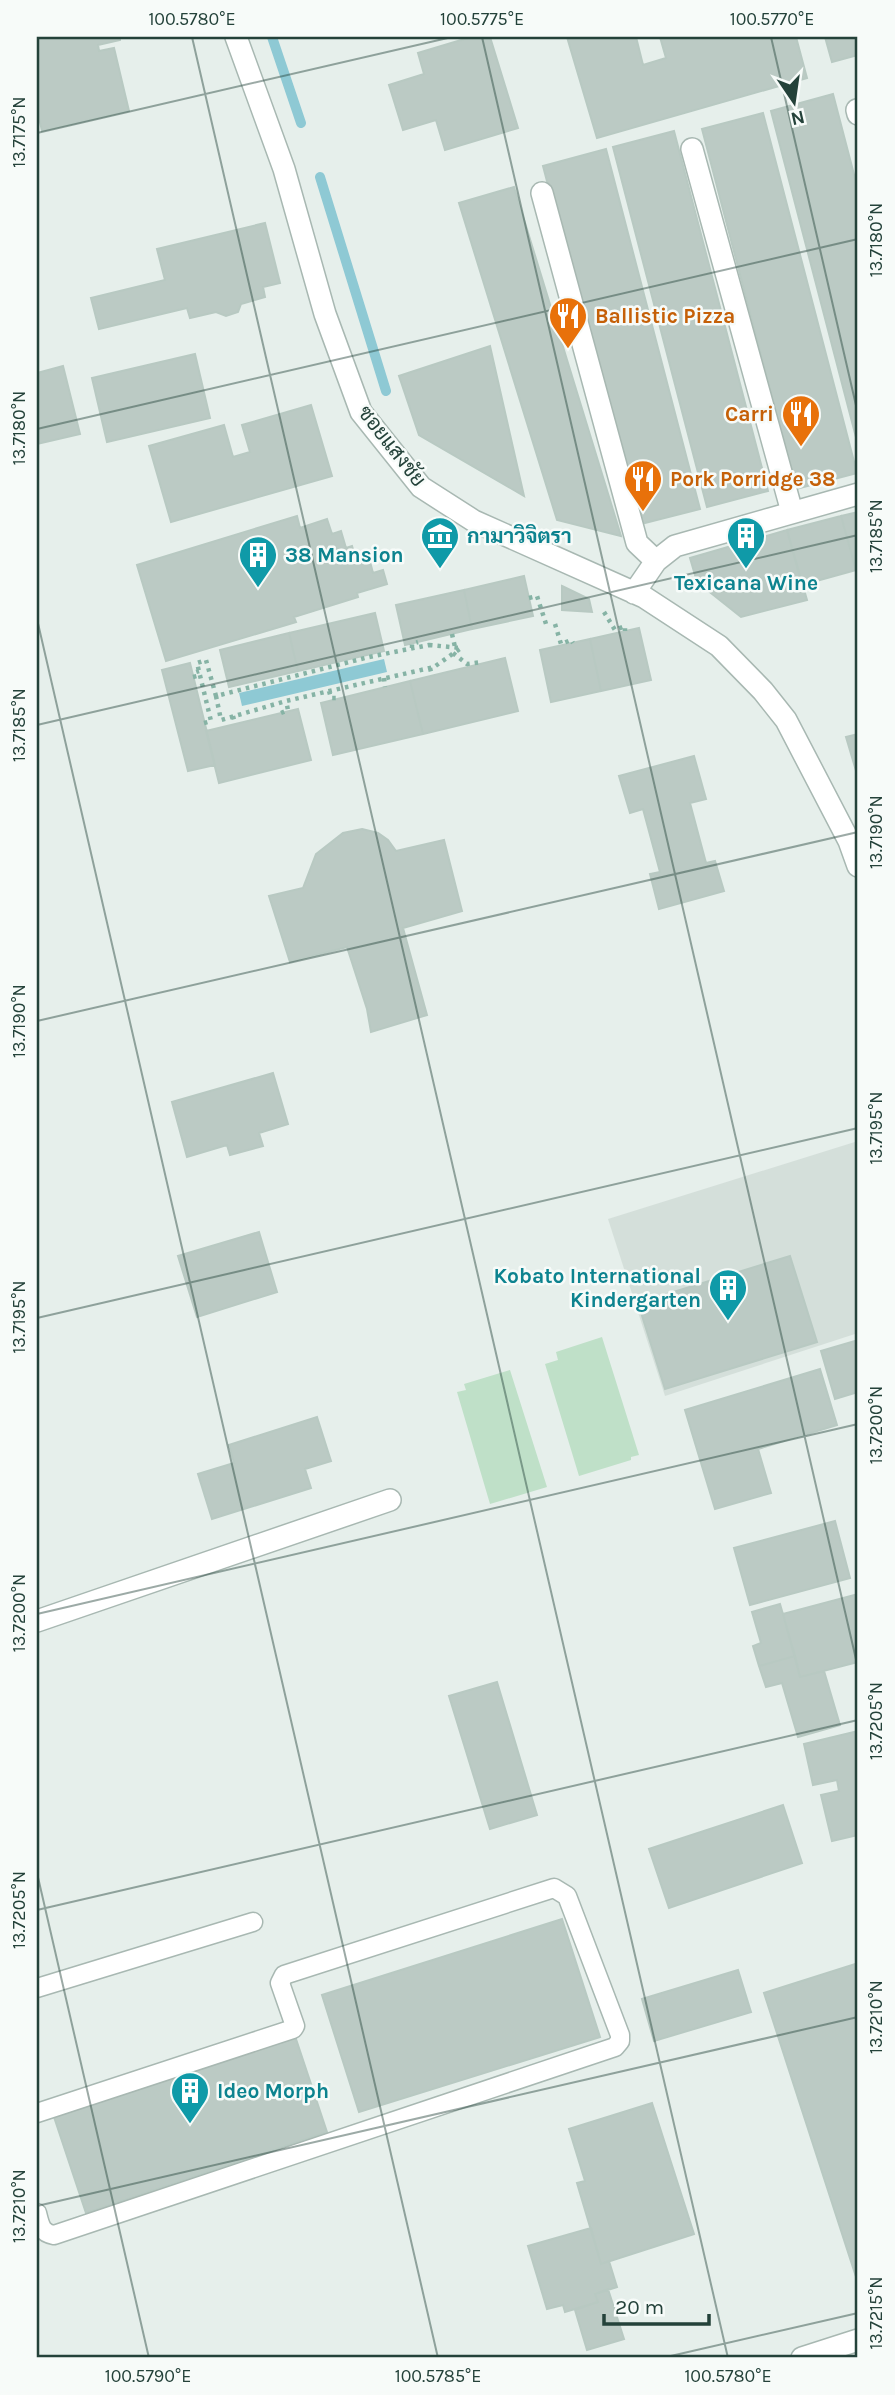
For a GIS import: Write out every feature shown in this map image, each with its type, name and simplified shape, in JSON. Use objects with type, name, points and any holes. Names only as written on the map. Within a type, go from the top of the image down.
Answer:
[{"type":"street","name":"ซอยแสงชัย","points":[[236,37],[284,169],[325,314],[362,412],[421,487],[449,506],[474,521],[644,597],[719,646],[764,691],[786,720],[849,841],[858,866]]},
{"type":"street","points":[[692,149],[792,512]]},
{"type":"street","points":[[541,193],[637,543],[656,561]]},
{"type":"street","points":[[634,593],[656,561],[675,546],[858,494]]},
{"type":"street","points":[[37,1621],[390,1500]]},
{"type":"street","points":[[802,2358],[858,2340]]},
{"type":"lane","points":[[37,2113],[293,2029],[295,2026],[281,1983],[284,1975],[554,1888],[567,1896],[620,2035],[620,2041],[615,2047],[54,2235],[41,2230],[37,2213]]},
{"type":"lane","points":[[37,1988],[253,1922]]},
{"type":"path","points":[[529,598],[537,596],[547,627]]},
{"type":"path","points":[[604,612],[615,630],[625,626],[625,631]]},
{"type":"path","points":[[555,624],[561,644],[571,640],[573,643]]},
{"type":"path","points":[[452,634],[454,650],[467,664],[481,664]]},
{"type":"path","points":[[412,648],[412,645],[418,642]]},
{"type":"path","points":[[216,696],[368,654],[429,645],[454,650]]},
{"type":"path","points":[[204,723],[211,721],[197,663],[206,660],[221,720],[286,701],[430,667],[454,650]]},
{"type":"path","points":[[430,667],[432,676]]},
{"type":"path","points":[[193,677],[197,676],[196,672],[199,671]]},
{"type":"path","points":[[384,678],[385,687]]},
{"type":"path","points":[[329,691],[331,698],[340,698]]},
{"type":"path","points":[[281,713],[288,710],[286,701]]},
{"type":"path","points":[[233,716],[235,724]]},
{"type":"shaded area","points":[[858,1141],[858,1333],[665,1396],[608,1219]]},
{"type":"green space","points":[[602,1337],[639,1455],[579,1476],[545,1364],[558,1360],[556,1352]]},
{"type":"green space","points":[[510,1370],[547,1487],[490,1504],[457,1392],[466,1390],[464,1384]]},
{"type":"water","points":[[384,659],[387,672],[242,706],[239,693]]},
{"type":"building","points":[[37,37],[120,37],[120,40],[98,45],[99,51],[114,48],[129,111],[42,131],[37,109]]},
{"type":"building","points":[[471,37],[490,37],[518,128],[445,150],[436,120],[403,130],[389,85],[424,74],[418,53]]},
{"type":"building","points":[[567,37],[636,37],[643,65],[666,58],[660,37],[796,37],[807,78],[597,138]]},
{"type":"building","points":[[825,37],[858,37],[858,55],[832,62]]},
{"type":"building","points":[[833,94],[858,190],[858,445],[771,111]]},
{"type":"building","points":[[763,113],[857,473],[796,489],[702,129]]},
{"type":"building","points":[[674,131],[768,491],[707,507],[613,147]]},
{"type":"building","points":[[606,149],[700,509],[637,525],[543,166]]},
{"type":"building","points":[[514,187],[621,536],[557,520],[459,203]]},
{"type":"building","points":[[265,223],[280,283],[263,287],[265,297],[241,304],[238,312],[226,316],[216,312],[190,318],[187,308],[99,329],[91,298],[165,280],[157,249]]},
{"type":"building","points":[[490,346],[524,496],[419,435],[399,376]]},
{"type":"building","points":[[195,354],[210,418],[107,442],[92,378]]},
{"type":"building","points":[[63,366],[80,434],[37,444],[37,373]]},
{"type":"building","points":[[311,405],[332,476],[171,522],[149,446],[224,425],[233,457],[250,452],[242,425]]},
{"type":"building","points":[[858,512],[858,569],[856,570],[841,516]]},
{"type":"building","name":"38 Mansion","points":[[297,516],[300,528],[327,519],[332,534],[341,531],[346,548],[352,546],[357,562],[369,558],[373,573],[383,570],[387,584],[357,593],[358,597],[294,617],[296,622],[166,661],[137,565]]},
{"type":"building","points":[[841,516],[856,570],[802,585],[787,530]]},
{"type":"building","name":"Texicana Wine","points":[[787,530],[807,600],[741,617],[697,582],[690,558]]},
{"type":"building","points":[[524,576],[533,616],[472,629],[464,590]]},
{"type":"building","points":[[562,586],[589,599],[592,612],[562,610]]},
{"type":"building","points":[[464,590],[472,629],[405,645],[396,605]]},
{"type":"building","points":[[375,613],[384,651],[298,671],[289,633]]},
{"type":"building","points":[[639,628],[651,680],[601,691],[590,639]]},
{"type":"building","points":[[289,633],[298,671],[229,687],[220,650]]},
{"type":"building","points":[[590,639],[601,691],[551,702],[540,650]]},
{"type":"building","points":[[505,658],[518,711],[423,734],[410,681]]},
{"type":"building","points":[[190,663],[215,765],[188,771],[162,670]]},
{"type":"building","points":[[410,681],[423,734],[333,755],[321,703]]},
{"type":"building","points":[[298,709],[311,760],[219,783],[206,731]]},
{"type":"building","points":[[858,734],[858,773],[857,774],[846,737]]},
{"type":"building","points":[[694,756],[706,799],[690,803],[706,863],[715,861],[724,891],[659,909],[650,874],[660,872],[643,809],[630,813],[619,776]]},
{"type":"building","points":[[362,829],[378,833],[388,840],[396,851],[444,840],[462,911],[403,928],[427,1015],[371,1032],[367,1009],[347,947],[290,962],[269,896],[303,888],[316,854],[343,833]]},
{"type":"building","points":[[273,1073],[288,1124],[259,1133],[263,1146],[230,1155],[227,1145],[187,1157],[172,1102]]},
{"type":"building","points":[[259,1232],[277,1292],[197,1317],[178,1256]]},
{"type":"building","name":"Kobato International Kindergarten","points":[[790,1256],[817,1342],[665,1389],[638,1303]]},
{"type":"building","points":[[858,1340],[858,1392],[835,1399],[821,1351]]},
{"type":"building","points":[[820,1369],[837,1425],[758,1449],[771,1493],[715,1509],[685,1410]]},
{"type":"building","points":[[317,1417],[331,1461],[305,1469],[311,1488],[212,1519],[198,1474],[234,1463],[229,1445]]},
{"type":"building","points":[[835,1521],[850,1578],[750,1605],[734,1548]]},
{"type":"building","points":[[858,1594],[858,1662],[800,1677],[783,1614]]},
{"type":"building","points":[[780,1604],[795,1656],[759,1666],[753,1646],[761,1643],[752,1612]]},
{"type":"building","points":[[795,1656],[800,1677],[824,1671],[840,1725],[798,1737],[782,1683],[766,1687],[759,1666]]},
{"type":"building","points":[[497,1682],[537,1815],[490,1829],[449,1696]]},
{"type":"building","points":[[858,1731],[858,1835],[832,1841],[821,1795],[839,1791],[837,1780],[813,1785],[804,1744]]},
{"type":"building","points":[[783,1805],[802,1863],[669,1908],[649,1849]]},
{"type":"building","points":[[562,1919],[600,2037],[359,2112],[322,1995]]},
{"type":"building","points":[[858,1963],[858,2283],[764,1993]]},
{"type":"building","points":[[738,1970],[751,2012],[654,2041],[642,1999]]},
{"type":"building","name":"Ideo Morph","points":[[295,2036],[327,2132],[86,2213],[54,2117]]},
{"type":"building","points":[[652,2103],[694,2234],[601,2264],[577,2183],[585,2181],[569,2129]]},
{"type":"building","points":[[591,2228],[601,2264],[609,2261],[617,2287],[595,2294],[598,2302],[565,2312],[563,2305],[547,2309],[528,2246]]},
{"type":"building","points":[[608,2289],[624,2339],[587,2350],[575,2310],[598,2302],[595,2294]]},
{"type":"waterway","points":[[272,37],[301,123]]},
{"type":"waterway","points":[[320,177],[386,391]]},
{"type":"place","name":"Ballistic Pizza","points":[[568,350]]},
{"type":"place","name":"Carri","points":[[801,448]]},
{"type":"place","name":"Pork Porridge 38","points":[[643,513]]},
{"type":"place","name":"กามาวิจิตรา","points":[[440,570]]},
{"type":"place","name":"Texicana Wine","points":[[746,570]]},
{"type":"place","name":"38 Mansion","points":[[258,589]]},
{"type":"place","name":"Kobato International Kindergarten","points":[[728,1322]]},
{"type":"place","name":"Ideo Morph","points":[[190,2125]]}]
